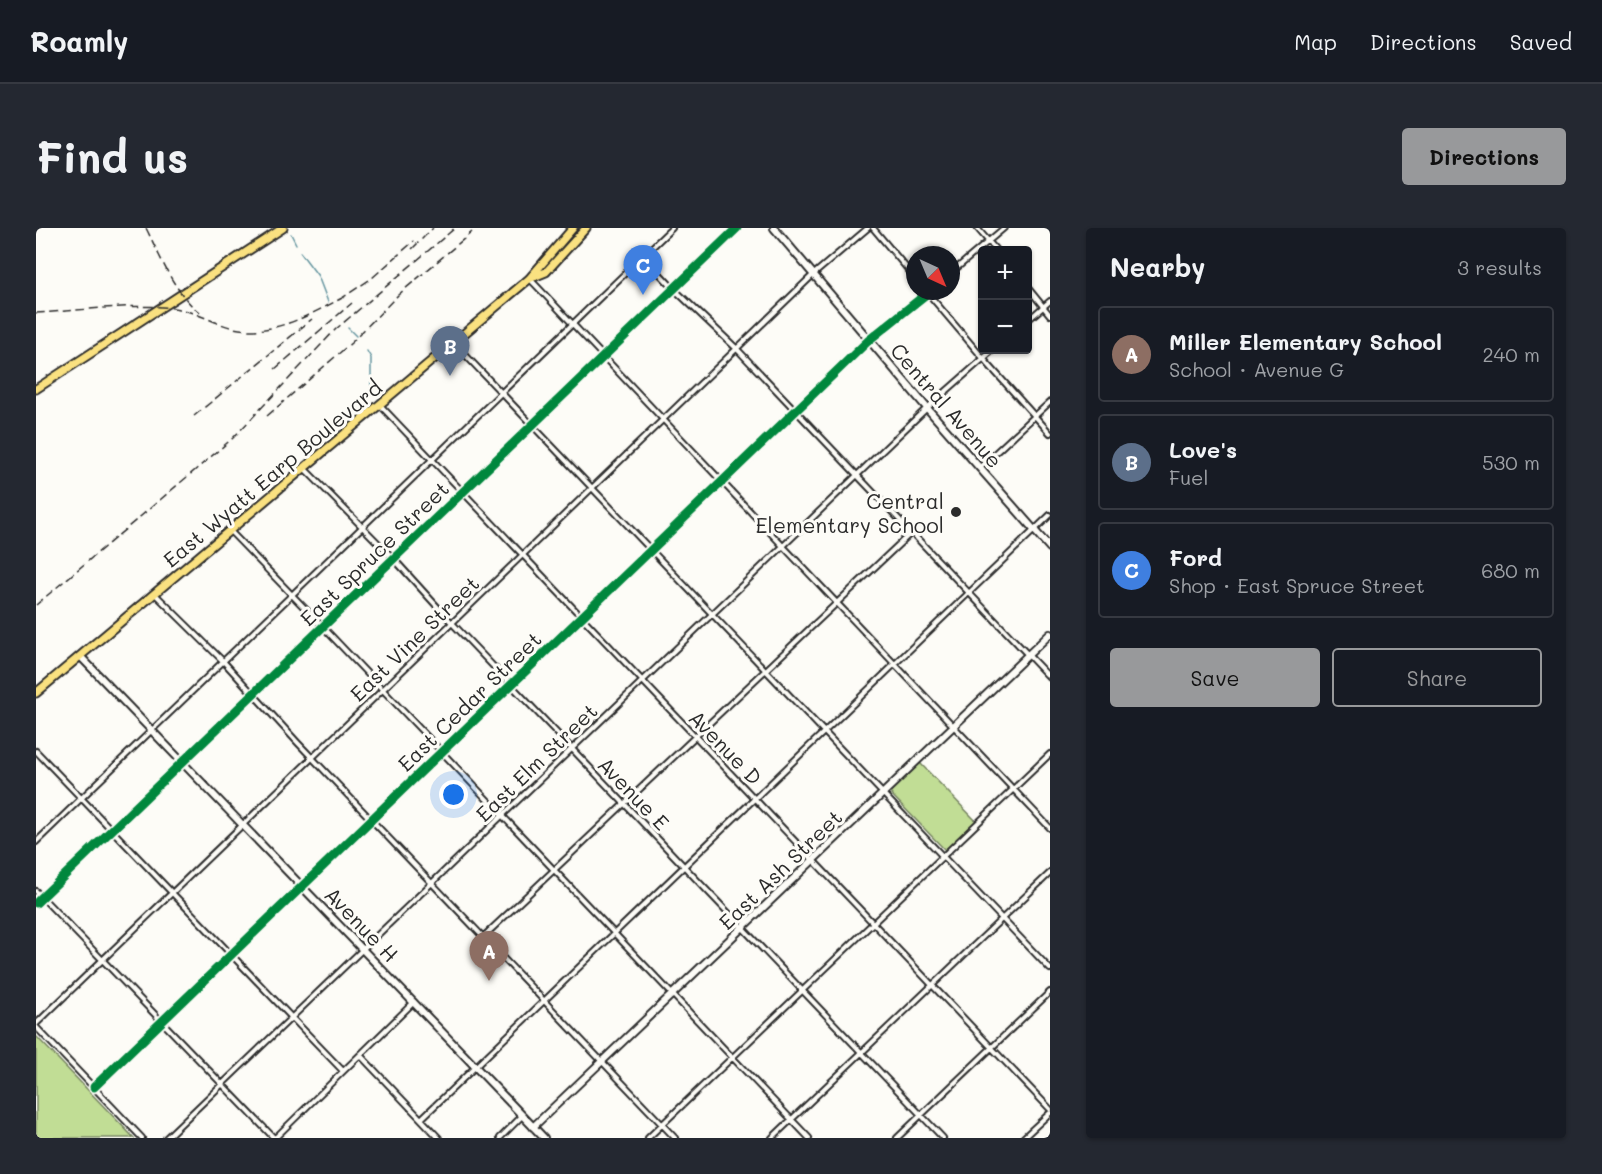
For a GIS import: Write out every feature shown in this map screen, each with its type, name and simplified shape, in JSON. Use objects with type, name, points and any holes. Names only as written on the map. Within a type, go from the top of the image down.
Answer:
[{"type":"main road","points":[[36,389],[283,228]]},
{"type":"main road","name":"East Wyatt Earp Boulevard","points":[[36,693],[530,279],[573,228]]},
{"type":"main road","name":"East Wyatt Earp Boulevard","points":[[530,279],[546,273],[586,228]]},
{"type":"street","points":[[36,842],[672,228]]},
{"type":"street","name":"East Spruce Street","points":[[36,903],[737,228]]},
{"type":"street","name":"Central Avenue","points":[[774,228],[1050,548]]},
{"type":"street","points":[[871,228],[906,268]]},
{"type":"street","name":"East Vine Street","points":[[36,1025],[814,274],[871,228]]},
{"type":"street","points":[[977,228],[992,246]]},
{"type":"street","points":[[960,265],[1004,228]]},
{"type":"street","points":[[644,256],[674,289],[737,349],[1050,678]]},
{"type":"street","points":[[530,279],[1050,828]]},
{"type":"street","points":[[1032,293],[1050,315]]},
{"type":"street","name":"East Cedar Street","points":[[94,1087],[869,340],[918,300]]},
{"type":"street","points":[[935,300],[1050,433]]},
{"type":"street","points":[[1032,317],[1050,301]]},
{"type":"street","points":[[454,342],[1050,969]]},
{"type":"street","name":"East Elm Street","points":[[166,1138],[927,408],[988,354]]},
{"type":"street","points":[[979,468],[1050,402]]},
{"type":"street","name":"Avenue D","points":[[380,405],[1050,1111]]},
{"type":"street","name":"Avenue E","points":[[304,468],[362,526],[943,1138]]},
{"type":"street","points":[[421,1119],[1050,515]]},
{"type":"street","points":[[229,531],[809,1138]]},
{"type":"street","points":[[483,937],[912,532]]},
{"type":"street","points":[[155,593],[223,661],[312,758],[675,1138]]},
{"type":"street","name":"East Ash Street","points":[[533,1127],[1050,634]]},
{"type":"street","name":"Avenue H","points":[[80,656],[544,1138]]},
{"type":"street","points":[[36,751],[343,1071]]},
{"type":"street","points":[[648,1138],[1050,754]]},
{"type":"street","points":[[772,1138],[1050,873]]},
{"type":"street","points":[[36,891],[274,1138],[414,1002]]},
{"type":"street","points":[[897,1138],[1050,992]]},
{"type":"street","points":[[36,1025],[142,1138]]},
{"type":"street","points":[[360,1055],[439,1138]]},
{"type":"street","points":[[1023,1138],[1050,1111]]},
{"type":"street","points":[[500,1138],[522,1116]]},
{"type":"green space","points":[[920,763],[976,821],[945,850],[889,792]]},
{"type":"green space","points":[[36,1036],[134,1138],[36,1138]]},
{"type":"waterway","points":[[291,234],[296,244]]},
{"type":"waterway","points":[[300,252],[318,276],[328,302]]},
{"type":"waterway","points":[[348,328],[356,336]]},
{"type":"waterway","points":[[367,351],[371,358],[371,387]]},
{"type":"railway","points":[[146,228],[175,284],[182,295],[200,313]]},
{"type":"railway","points":[[412,249],[433,228]]},
{"type":"railway","points":[[36,605],[233,438],[336,329],[455,228]]},
{"type":"railway","points":[[267,416],[351,343],[398,295],[472,232]]},
{"type":"railway","points":[[339,300],[372,278],[414,241]]},
{"type":"railway","points":[[36,313],[123,307],[173,308],[234,328],[249,330],[292,322],[346,296]]},
{"type":"railway","points":[[275,369],[352,303]]},
{"type":"railway","points":[[194,416],[312,319]]},
{"type":"cycle path","points":[[36,903],[737,228]]},
{"type":"cycle path","points":[[94,1087],[869,340],[919,300]]},
{"type":"place","name":"Ford","points":[[643,295]]},
{"type":"place","name":"Love's","points":[[450,376]]},
{"type":"place","name":"Central Elementary School","points":[[956,512]]},
{"type":"place","name":"Miller Elementary School","points":[[489,981]]}]
